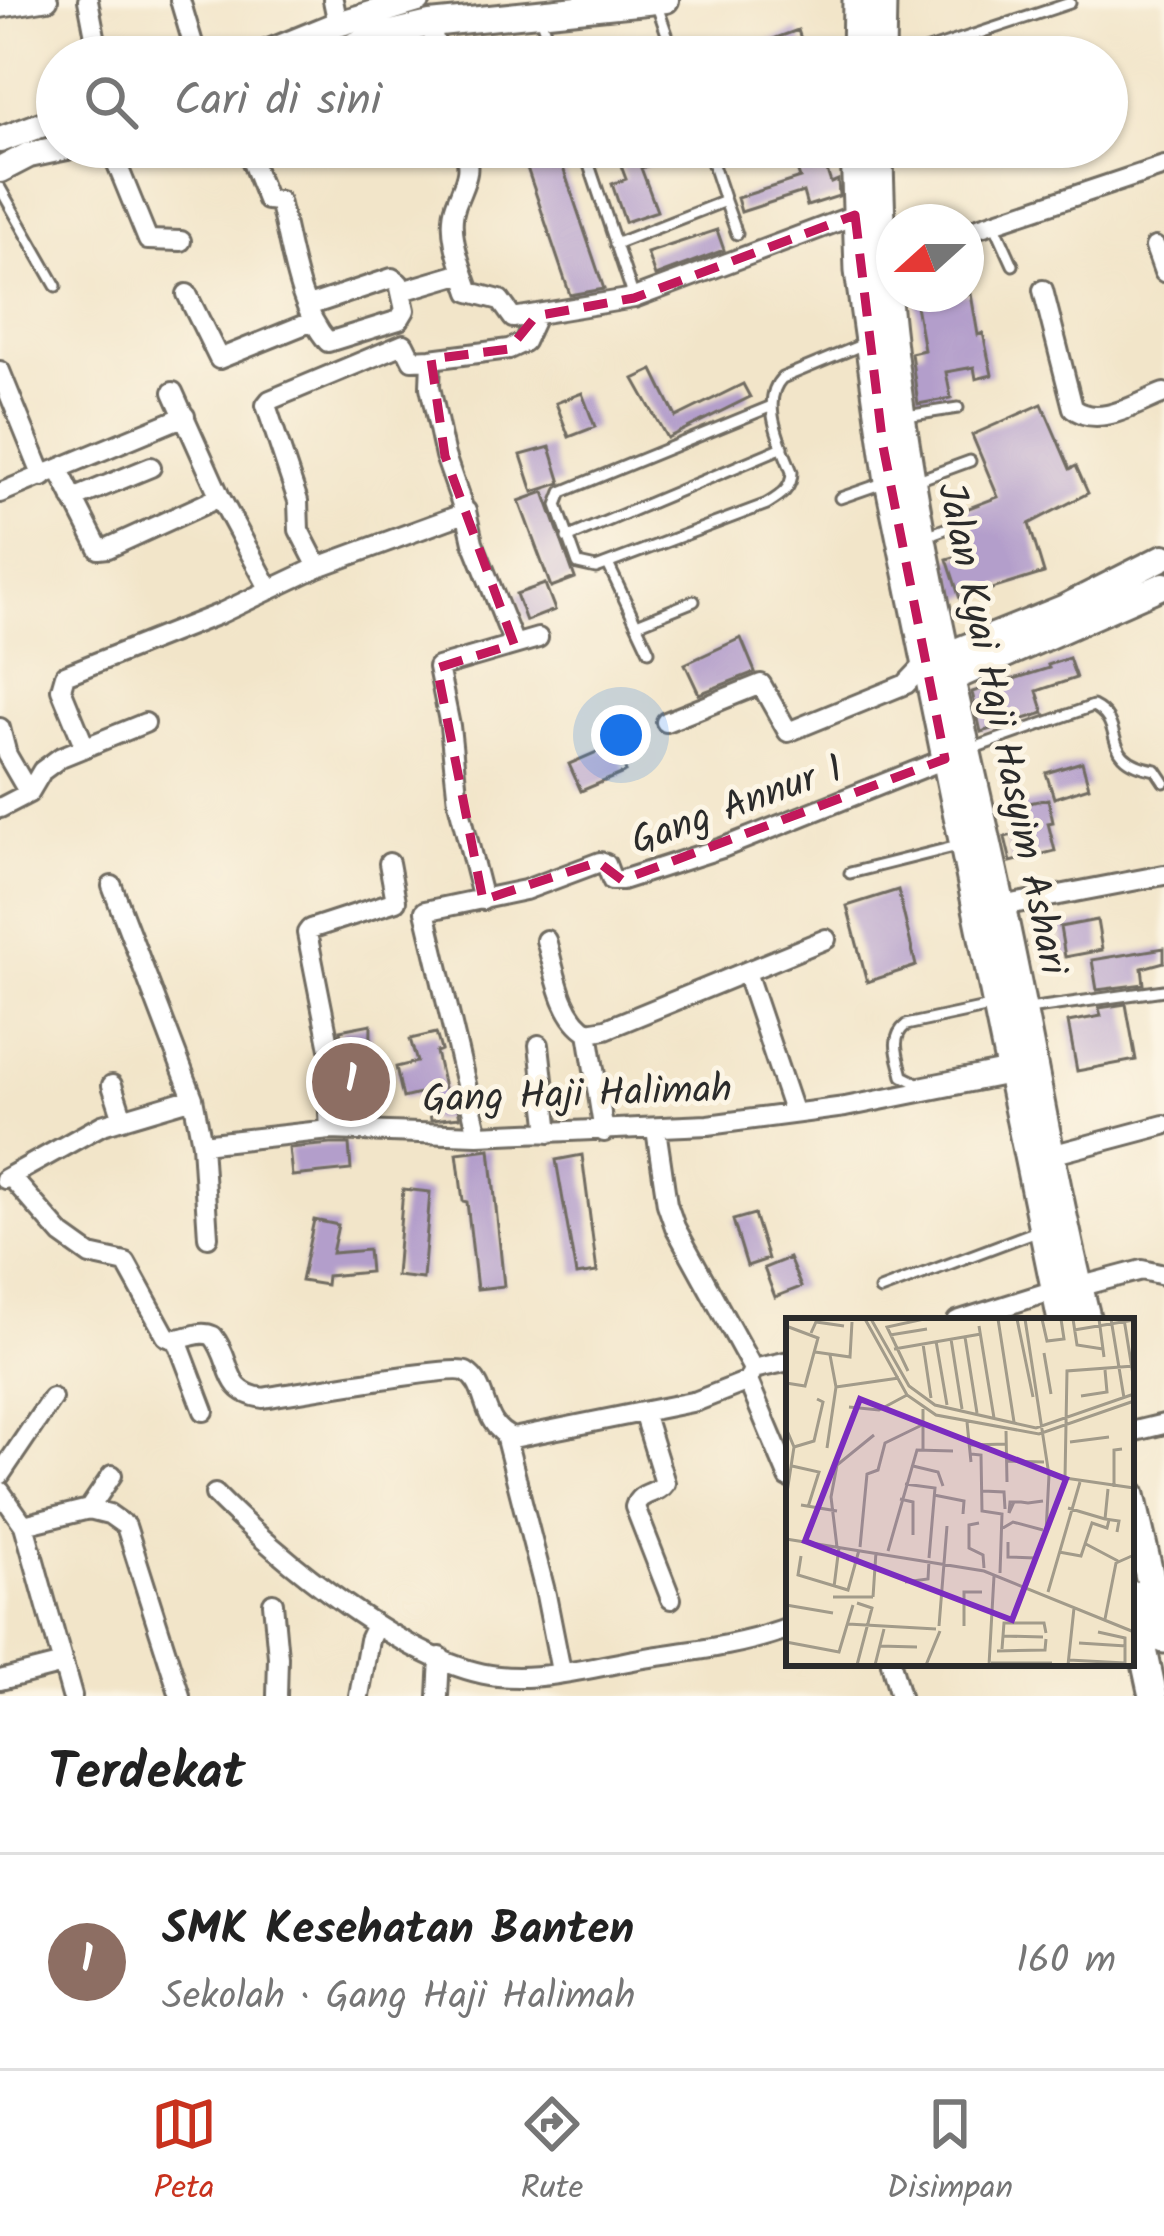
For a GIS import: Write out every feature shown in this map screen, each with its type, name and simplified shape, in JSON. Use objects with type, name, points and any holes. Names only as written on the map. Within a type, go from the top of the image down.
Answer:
[{"type":"main road","points":[[856,36],[857,0]]},
{"type":"main road","points":[[881,36],[882,0]]},
{"type":"main road","name":"Jalan Kyai Haji Hasyim Ashari","points":[[855,168],[867,342],[901,481],[932,674],[1002,907],[1010,1069],[1042,1229],[1066,1288],[1085,1318]]},
{"type":"main road","name":"Jalan Kyai Haji Hasyim Ashari","points":[[881,168],[884,204]]},
{"type":"main road","name":"Jalan Kyai Haji Hasyim Ashari","points":[[893,312],[901,481],[923,537],[932,674]]},
{"type":"main road","name":"Jalan Kyai Haji Hasyim Ashari","points":[[956,755],[963,845],[1051,1155],[1066,1288],[1062,1318]]},
{"type":"main road","points":[[1134,1508],[1164,1639]]},
{"type":"main road","points":[[1134,1608],[1153,1696]]},
{"type":"street","points":[[0,8],[48,0]]},
{"type":"street","points":[[88,0],[95,36]]},
{"type":"street","points":[[180,0],[191,36]]},
{"type":"street","points":[[294,36],[336,12],[418,0]]},
{"type":"street","points":[[379,36],[430,24],[661,2]]},
{"type":"street","points":[[430,24],[433,36]]},
{"type":"street","points":[[0,140],[36,127]]},
{"type":"street","points":[[0,170],[36,154]]},
{"type":"street","points":[[984,226],[1164,166]]},
{"type":"street","points":[[119,168],[148,240],[181,241]]},
{"type":"street","points":[[187,295],[219,359],[310,314],[388,278],[396,279],[402,291],[405,315],[328,342],[310,314],[279,201],[267,200],[254,168]]},
{"type":"street","points":[[469,168],[454,211],[457,260],[470,292],[504,302],[513,318],[634,298],[855,215]]},
{"type":"street","points":[[1155,247],[1164,272]]},
{"type":"street","points":[[402,291],[463,273]]},
{"type":"street","points":[[1043,290],[1073,408],[1082,416],[1098,418],[1164,393]]},
{"type":"street","points":[[318,567],[298,530],[298,501],[266,405],[270,400],[404,344],[412,360],[509,349],[524,342],[536,316]]},
{"type":"street","points":[[430,358],[430,387],[445,456],[514,644]]},
{"type":"street","points":[[0,370],[51,474],[73,499],[97,548],[220,497]]},
{"type":"street","points":[[173,392],[220,497],[270,590]]},
{"type":"street","points":[[0,493],[184,416]]},
{"type":"street","points":[[73,499],[151,466]]},
{"type":"street","points":[[84,745],[61,689],[65,675],[318,567],[466,511]]},
{"type":"street","points":[[1098,604],[1164,557]]},
{"type":"street","points":[[666,722],[761,684],[788,732],[1098,604],[1164,585]]},
{"type":"street","points":[[483,900],[458,802],[450,726],[437,668],[538,638]]},
{"type":"street","points":[[0,808],[29,794],[42,771],[84,745],[146,723]]},
{"type":"street","points":[[0,728],[7,755],[29,794]]},
{"type":"street","name":"Gang Annur 1","points":[[478,1135],[423,915],[430,908],[525,890],[600,862],[612,880],[622,880],[722,848],[956,755]]},
{"type":"street","points":[[330,1130],[328,1095],[334,1069],[307,933],[396,901],[389,862]]},
{"type":"street","points":[[1002,907],[1164,875]]},
{"type":"street","points":[[112,886],[193,1098],[202,1144],[208,1237]]},
{"type":"street","points":[[588,1033],[826,939]]},
{"type":"street","points":[[546,940],[567,1010],[588,1033],[604,1132]]},
{"type":"street","points":[[746,972],[793,1112]]},
{"type":"street","points":[[539,1045],[549,1133]]},
{"type":"street","name":"Gang Haji Halimah","points":[[202,1144],[330,1130],[478,1135],[656,1129],[845,1107],[1010,1069]]},
{"type":"street","points":[[112,1085],[123,1119]]},
{"type":"street","points":[[193,1098],[102,1125],[6,1179],[90,1256],[126,1263],[161,1331],[177,1340],[204,1411]]},
{"type":"street","points":[[1051,1155],[1164,1125]]},
{"type":"street","points":[[656,1129],[675,1227],[751,1375],[786,1470]]},
{"type":"street","points":[[968,1318],[1142,1270],[1164,1275]]},
{"type":"street","points":[[177,1340],[202,1332],[213,1336],[237,1388],[263,1398],[464,1370],[473,1378],[493,1425],[505,1435],[521,1437],[697,1401],[786,1362]]},
{"type":"street","points":[[0,1475],[52,1398]]},
{"type":"street","points":[[643,1412],[665,1483],[641,1496],[634,1507],[671,1600]]},
{"type":"street","points":[[1134,1431],[1164,1424]]},
{"type":"street","points":[[505,1435],[561,1671]]},
{"type":"street","points":[[89,1509],[112,1475]]},
{"type":"street","points":[[0,1491],[24,1525],[72,1696]]},
{"type":"street","points":[[215,1494],[292,1563],[376,1625],[472,1671],[498,1676],[561,1671],[702,1649],[786,1629]]},
{"type":"street","points":[[24,1525],[89,1509],[109,1514],[126,1526],[180,1696]]},
{"type":"street","points":[[273,1603],[277,1696]]},
{"type":"street","points":[[358,1696],[376,1625]]},
{"type":"street","points":[[438,1696],[440,1657]]},
{"type":"street","points":[[0,1680],[63,1664]]},
{"type":"street","points":[[892,1666],[900,1696]]},
{"type":"lane","points":[[661,2],[670,36]]},
{"type":"lane","points":[[971,36],[1070,3]]},
{"type":"lane","points":[[539,15],[546,36]]},
{"type":"lane","points":[[590,168],[634,298]]},
{"type":"lane","points":[[714,168],[737,234]]},
{"type":"lane","points":[[0,188],[56,286]]},
{"type":"lane","points":[[615,244],[725,201]]},
{"type":"lane","points":[[994,223],[1012,265]]},
{"type":"lane","points":[[772,406],[562,491],[557,505],[578,565],[608,564],[781,495],[792,480],[771,392],[782,378],[867,342]]},
{"type":"lane","points":[[901,417],[958,408]]},
{"type":"lane","points":[[567,538],[783,447]]},
{"type":"lane","points":[[839,497],[970,460]]},
{"type":"lane","points":[[923,537],[952,526]]},
{"type":"lane","points":[[608,564],[649,651]]},
{"type":"lane","points":[[637,624],[694,601]]},
{"type":"lane","points":[[956,755],[1094,706],[1105,713],[1120,756],[1129,764],[1156,770],[1164,782]]},
{"type":"lane","points":[[850,873],[963,845]]},
{"type":"lane","points":[[1010,1069],[909,1082],[903,1076],[898,1031],[906,1025],[1009,1008],[1164,989]]},
{"type":"lane","points":[[880,1290],[1042,1229]]},
{"type":"highlighted area","points":[[855,215],[883,446],[945,759],[622,880],[598,862],[483,900],[437,668],[514,644],[445,456],[431,359],[509,349],[536,316],[634,298]]},
{"type":"building","points":[[527,168],[563,168],[604,289],[570,295]]},
{"type":"building","points":[[622,168],[641,168],[657,211],[625,222],[612,184],[626,179]]},
{"type":"building","points":[[796,168],[826,168],[831,183],[838,180],[839,196],[807,206],[803,192],[741,212],[737,198],[800,178]]},
{"type":"building","points":[[717,230],[724,250],[655,276],[647,253]]},
{"type":"building","points":[[917,312],[974,312],[992,375],[976,379],[974,367],[946,372],[951,398],[918,404],[911,353],[924,350]]},
{"type":"building","points":[[653,370],[676,417],[743,384],[750,397],[667,438],[634,379]]},
{"type":"building","points":[[582,393],[595,427],[569,437],[556,403]]},
{"type":"building","points":[[1042,404],[1070,469],[1076,466],[1088,493],[1029,524],[1044,573],[960,599],[947,559],[968,553],[961,522],[953,514],[998,497],[972,435]]},
{"type":"building","points":[[550,447],[561,483],[533,492],[521,455]]},
{"type":"building","points":[[544,492],[575,578],[551,587],[519,501]]},
{"type":"building","points":[[545,584],[555,610],[526,621],[516,594]]},
{"type":"building","points":[[741,638],[755,672],[699,694],[685,664]]},
{"type":"building","points":[[1069,658],[1076,678],[1037,691],[1044,713],[981,732],[972,692]]},
{"type":"building","points":[[615,744],[626,772],[581,791],[569,764]]},
{"type":"building","points":[[1082,762],[1089,787],[1054,798],[1046,773]]},
{"type":"building","points":[[1048,799],[1055,851],[1011,862],[1005,837],[1021,833],[1015,806]]},
{"type":"building","points":[[898,890],[916,966],[867,982],[847,906]]},
{"type":"building","points":[[1097,920],[1102,950],[1065,957],[1060,927]]},
{"type":"building","points":[[1164,948],[1164,962],[1142,968],[1144,984],[1097,990],[1092,960]]},
{"type":"building","points":[[1126,1004],[1136,1060],[1077,1071],[1068,1022],[1101,1016],[1099,1008]]},
{"type":"building","points":[[371,1024],[370,1095],[342,1094],[347,1067],[340,1030]]},
{"type":"building","points":[[436,1033],[445,1092],[454,1091],[460,1117],[431,1120],[427,1092],[403,1098],[396,1067],[417,1062],[410,1039]]},
{"type":"building","points":[[349,1144],[351,1170],[292,1176],[289,1148]]},
{"type":"building","points":[[490,1149],[504,1286],[477,1289],[457,1153]]},
{"type":"building","points":[[582,1155],[597,1272],[576,1275],[556,1160]]},
{"type":"building","points":[[403,1189],[430,1192],[423,1279],[396,1276]]},
{"type":"building","points":[[754,1214],[768,1259],[747,1266],[733,1220]]},
{"type":"building","points":[[314,1220],[338,1225],[332,1253],[368,1250],[370,1272],[327,1276],[326,1285],[301,1281]]},
{"type":"building","points":[[789,1258],[801,1287],[775,1297],[764,1268]]},
{"type":"place","name":"SMK Kesehatan Banten","points":[[351,1082]]}]
